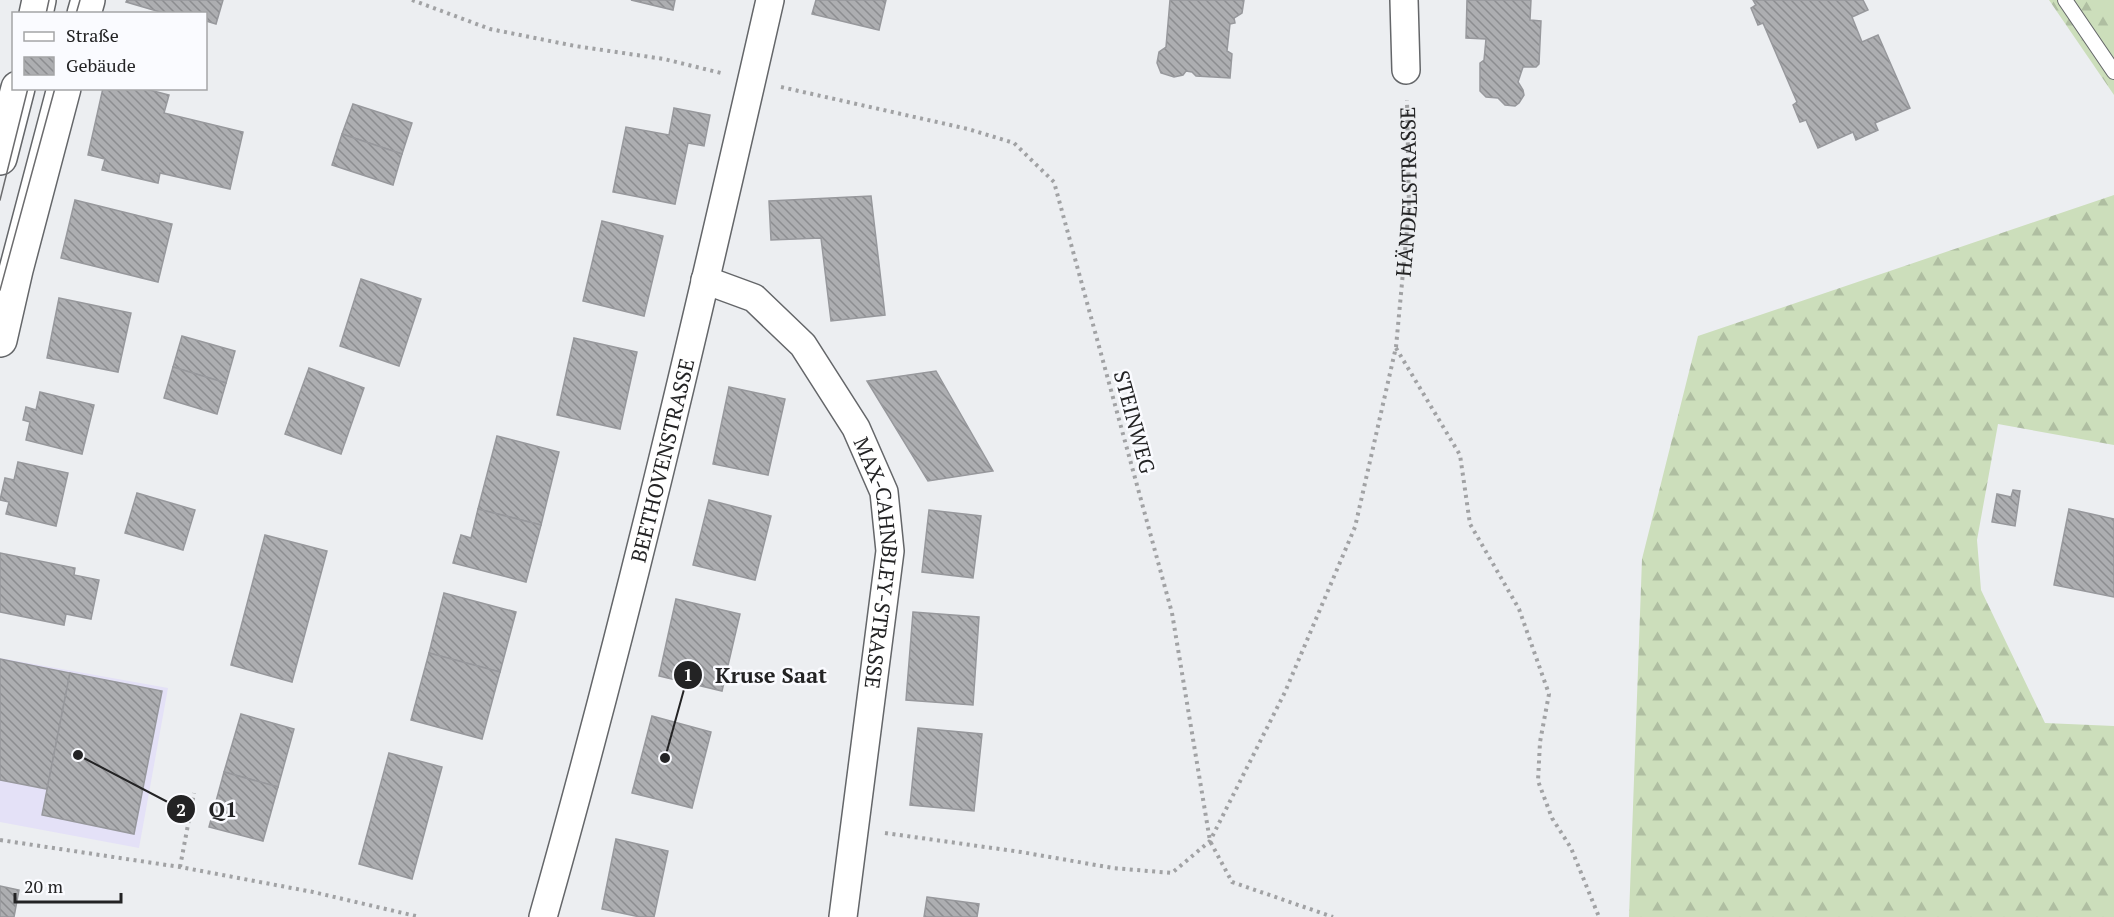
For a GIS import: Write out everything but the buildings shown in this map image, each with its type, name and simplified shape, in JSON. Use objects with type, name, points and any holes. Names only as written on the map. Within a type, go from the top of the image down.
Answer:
[{"type":"main road","points":[[0,158],[17,90]]},
{"type":"main road","points":[[0,340],[15,270],[63,90]]},
{"type":"street","name":"BEETHOVENSTRASSE","points":[[543,917],[584,774],[626,610],[770,0]]},
{"type":"street","points":[[1404,0],[1406,70]]},
{"type":"street","name":"MAX-CAHNBLEY-STRASSE","points":[[705,280],[754,298],[803,345],[856,428],[884,492],[890,551],[843,917]]},
{"type":"lane","points":[[2065,0],[2114,72]]},
{"type":"path","name":"STEINWEG","points":[[412,0],[490,29],[575,46],[664,59],[968,129],[1014,143],[1054,182],[1172,614],[1210,841],[1232,882],[1333,917]]},
{"type":"path","name":"HÄNDELSTRASSE","points":[[1210,841],[1285,692],[1355,527],[1396,347],[1409,208],[1406,70]]},
{"type":"path","points":[[1396,347],[1460,455],[1470,524],[1519,609],[1549,694],[1540,742],[1539,781],[1552,818],[1571,848],[1599,917]]},
{"type":"path","points":[[180,867],[194,793]]},
{"type":"path","points":[[854,829],[1021,852],[1113,868],[1172,873],[1210,841]]},
{"type":"path","points":[[0,840],[180,867],[313,892],[420,917]]},
{"type":"shaded area","points":[[0,658],[168,688],[139,848],[0,822]]},
{"type":"green space","points":[[2049,0],[2114,0],[2114,95]]},
{"type":"green space","points":[[2114,195],[2114,445],[1998,424],[1977,540],[1981,590],[2045,723],[2114,726],[2114,917],[1629,917],[1642,559],[1698,336]]},
{"type":"tram line","points":[[46,12],[49,0]]},
{"type":"tram line","points":[[77,12],[80,0]]},
{"type":"tram line","points":[[0,200],[28,90]]},
{"type":"tram line","points":[[0,290],[54,90]]},
{"type":"place","name":"Q1","points":[[78,755]]},
{"type":"place","name":"Kruse Saat","points":[[665,758]]}]
